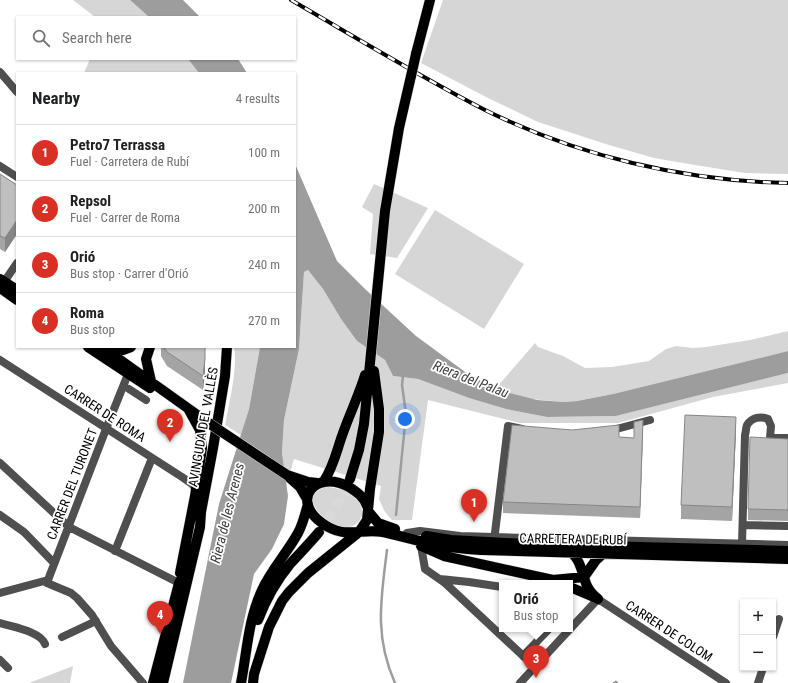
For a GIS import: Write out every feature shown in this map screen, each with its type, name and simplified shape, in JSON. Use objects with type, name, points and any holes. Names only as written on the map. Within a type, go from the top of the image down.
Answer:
[{"type":"main road","points":[[350,478],[362,438],[368,391],[381,245],[390,178],[411,76],[430,0]]},
{"type":"main road","points":[[1,284],[16,290]]},
{"type":"main road","points":[[1,284],[16,299]]},
{"type":"main road","points":[[89,348],[128,374],[135,375],[151,384]]},
{"type":"main road","points":[[104,348],[123,350],[129,348]]},
{"type":"main road","points":[[104,348],[151,384],[158,394],[180,404],[287,475],[300,487],[311,513],[325,525],[331,529],[345,533],[359,530]]},
{"type":"main road","points":[[150,348],[146,359],[151,384]]},
{"type":"main road","name":"AVINGUDA DEL VALLÈS","points":[[163,683],[197,540],[214,448],[225,376],[227,348]]},
{"type":"main road","points":[[241,679],[249,631],[257,602],[272,571],[298,533],[304,519],[307,502],[313,488],[330,472],[345,428],[368,391],[371,354]]},
{"type":"main road","points":[[254,679],[269,627],[282,601],[308,573],[359,530],[367,520],[379,432],[379,414],[368,391]]},
{"type":"main road","name":"AVINGUDA DEL VALLÈS","points":[[153,683],[179,583],[202,448],[200,430],[189,410]]},
{"type":"main road","points":[[287,475],[308,482],[340,483],[354,490],[364,498],[368,508]]},
{"type":"main road","name":"CARRETERA DE RUBÍ","points":[[368,508],[378,523],[383,526],[440,546],[482,550],[788,559]]},
{"type":"main road","name":"AVINGUDA DEL VALLÈS","points":[[179,583],[183,576],[201,512]]},
{"type":"main road","name":"CARRETERA DE RUBÍ","points":[[359,530],[446,539],[494,540],[525,544],[788,550]]},
{"type":"main road","points":[[241,679],[256,623],[264,604],[274,586],[290,564],[319,532]]},
{"type":"main road","points":[[406,535],[421,546],[444,556],[552,580]]},
{"type":"main road","points":[[254,679],[257,646],[263,622],[280,588],[310,543]]},
{"type":"main road","points":[[525,544],[532,546],[564,548],[571,552],[576,557],[590,592],[598,599]]},
{"type":"main road","points":[[564,580],[584,577],[596,560],[604,553]]},
{"type":"main road","points":[[573,588],[598,599]]},
{"type":"street","points":[[0,72],[16,91]]},
{"type":"street","points":[[0,166],[16,176]]},
{"type":"street","points":[[1,284],[16,264]]},
{"type":"street","name":"CARRER DE ROMA","points":[[0,360],[182,477],[192,484],[196,490]]},
{"type":"street","name":"CARRER DEL TURONET","points":[[48,580],[128,374]]},
{"type":"street","points":[[138,395],[151,384]]},
{"type":"street","points":[[129,389],[146,400]]},
{"type":"street","points":[[742,544],[745,435],[747,425],[755,418],[762,417],[768,419],[770,426],[770,438],[788,438]]},
{"type":"street","points":[[599,432],[614,430],[650,420]]},
{"type":"street","points":[[533,431],[508,426],[494,540],[788,545]]},
{"type":"street","points":[[116,551],[152,458]]},
{"type":"street","points":[[0,463],[69,527],[179,583]]},
{"type":"street","points":[[0,514],[24,532],[54,563]]},
{"type":"street","points":[[743,525],[788,526]]},
{"type":"street","points":[[421,546],[425,569],[439,579],[535,667]]},
{"type":"street","points":[[439,579],[499,587]]},
{"type":"street","points":[[0,593],[48,580],[47,583],[71,593],[87,610],[111,646],[143,683]]},
{"type":"street","points":[[573,626],[598,599]]},
{"type":"street","name":"CARRER DE COLOM","points":[[598,599],[726,683]]},
{"type":"street","points":[[774,635],[779,619]]},
{"type":"street","points":[[62,637],[96,622]]},
{"type":"street","points":[[0,623],[29,631],[43,640],[45,644]]},
{"type":"street","points":[[523,656],[546,632]]},
{"type":"street","points":[[520,683],[567,632]]},
{"type":"street","points":[[0,660],[8,668]]},
{"type":"street","points":[[761,682],[763,671]]},
{"type":"shaded area","points":[[73,0],[130,0],[148,16],[94,16]]},
{"type":"shaded area","points":[[443,0],[788,0],[788,174],[745,173],[654,158],[538,122],[488,98],[421,63]]},
{"type":"shaded area","points":[[90,60],[189,60],[198,72],[84,72]]},
{"type":"shaded area","points":[[374,184],[428,208],[397,258],[370,254],[373,214],[362,207]]},
{"type":"shaded area","points":[[435,210],[524,264],[484,329],[395,274]]},
{"type":"shaded area","points":[[308,270],[323,289],[341,319],[357,341],[385,360],[393,376],[418,379],[469,398],[506,409],[547,417],[616,416],[788,373],[788,383],[713,397],[618,423],[520,423],[428,400],[412,520],[392,520],[385,512],[379,499],[381,486],[294,459],[286,486],[282,453],[284,420],[299,349],[304,272]]},
{"type":"shaded area","points":[[788,331],[788,351],[613,394],[577,401],[564,402],[531,399],[510,393],[497,387],[535,343],[538,347],[563,356],[585,368],[612,367],[649,361],[666,349],[676,346],[693,348],[706,347],[750,340]]},
{"type":"shaded area","points":[[234,348],[260,348],[249,409],[241,435],[225,425],[234,375]]},
{"type":"shaded area","points":[[327,487],[340,489],[353,496],[358,501],[362,513],[360,520],[356,524],[349,527],[339,526],[323,517],[317,510],[313,503],[313,497],[317,491]]},
{"type":"shaded area","points":[[73,666],[70,683],[29,683]]},
{"type":"water","points":[[130,0],[183,0],[199,16],[148,16]]},
{"type":"water","points":[[189,60],[239,60],[246,72],[198,72]]},
{"type":"water","points":[[296,166],[337,261],[416,336],[472,377],[510,393],[537,400],[564,402],[577,401],[613,394],[788,351],[788,373],[616,416],[547,417],[506,409],[469,398],[418,379],[393,376],[385,360],[357,341],[341,319],[323,289],[308,270],[304,272],[299,349],[284,420],[282,453],[288,496],[284,524],[272,549],[254,574],[231,683],[183,683],[219,504],[249,409],[260,348],[296,348]]},
{"type":"building","points":[[0,174],[16,184],[16,222],[5,238],[0,236]]},
{"type":"building","points":[[165,348],[205,348],[203,376],[167,352]]},
{"type":"building","points":[[685,415],[736,417],[732,507],[681,505]]},
{"type":"building","points":[[643,420],[640,507],[503,502],[512,425],[572,430],[619,425],[619,437],[634,438],[634,422]]},
{"type":"building","points":[[750,437],[788,439],[788,510],[748,509]]},
{"type":"waterway","points":[[396,515],[406,414],[402,385],[403,376]]},
{"type":"waterway","points":[[387,550],[381,601],[381,617],[384,649],[388,666],[395,683]]},
{"type":"tunnel","points":[[319,532],[340,501],[350,479]]},
{"type":"railway","points":[[291,0],[460,97],[520,126],[557,141],[594,153],[671,171],[710,177],[788,183]]},
{"type":"place","name":"Repsol","points":[[170,442]]},
{"type":"place","name":"Petro7 Terrassa","points":[[474,522]]},
{"type":"place","name":"Roma","points":[[160,634]]},
{"type":"place","name":"Orió","points":[[536,678]]},
{"type":"water label","name":"Riera del Palau","points":[[471,379]]},
{"type":"water label","name":"Riera de les Arenes","points":[[227,513]]}]
